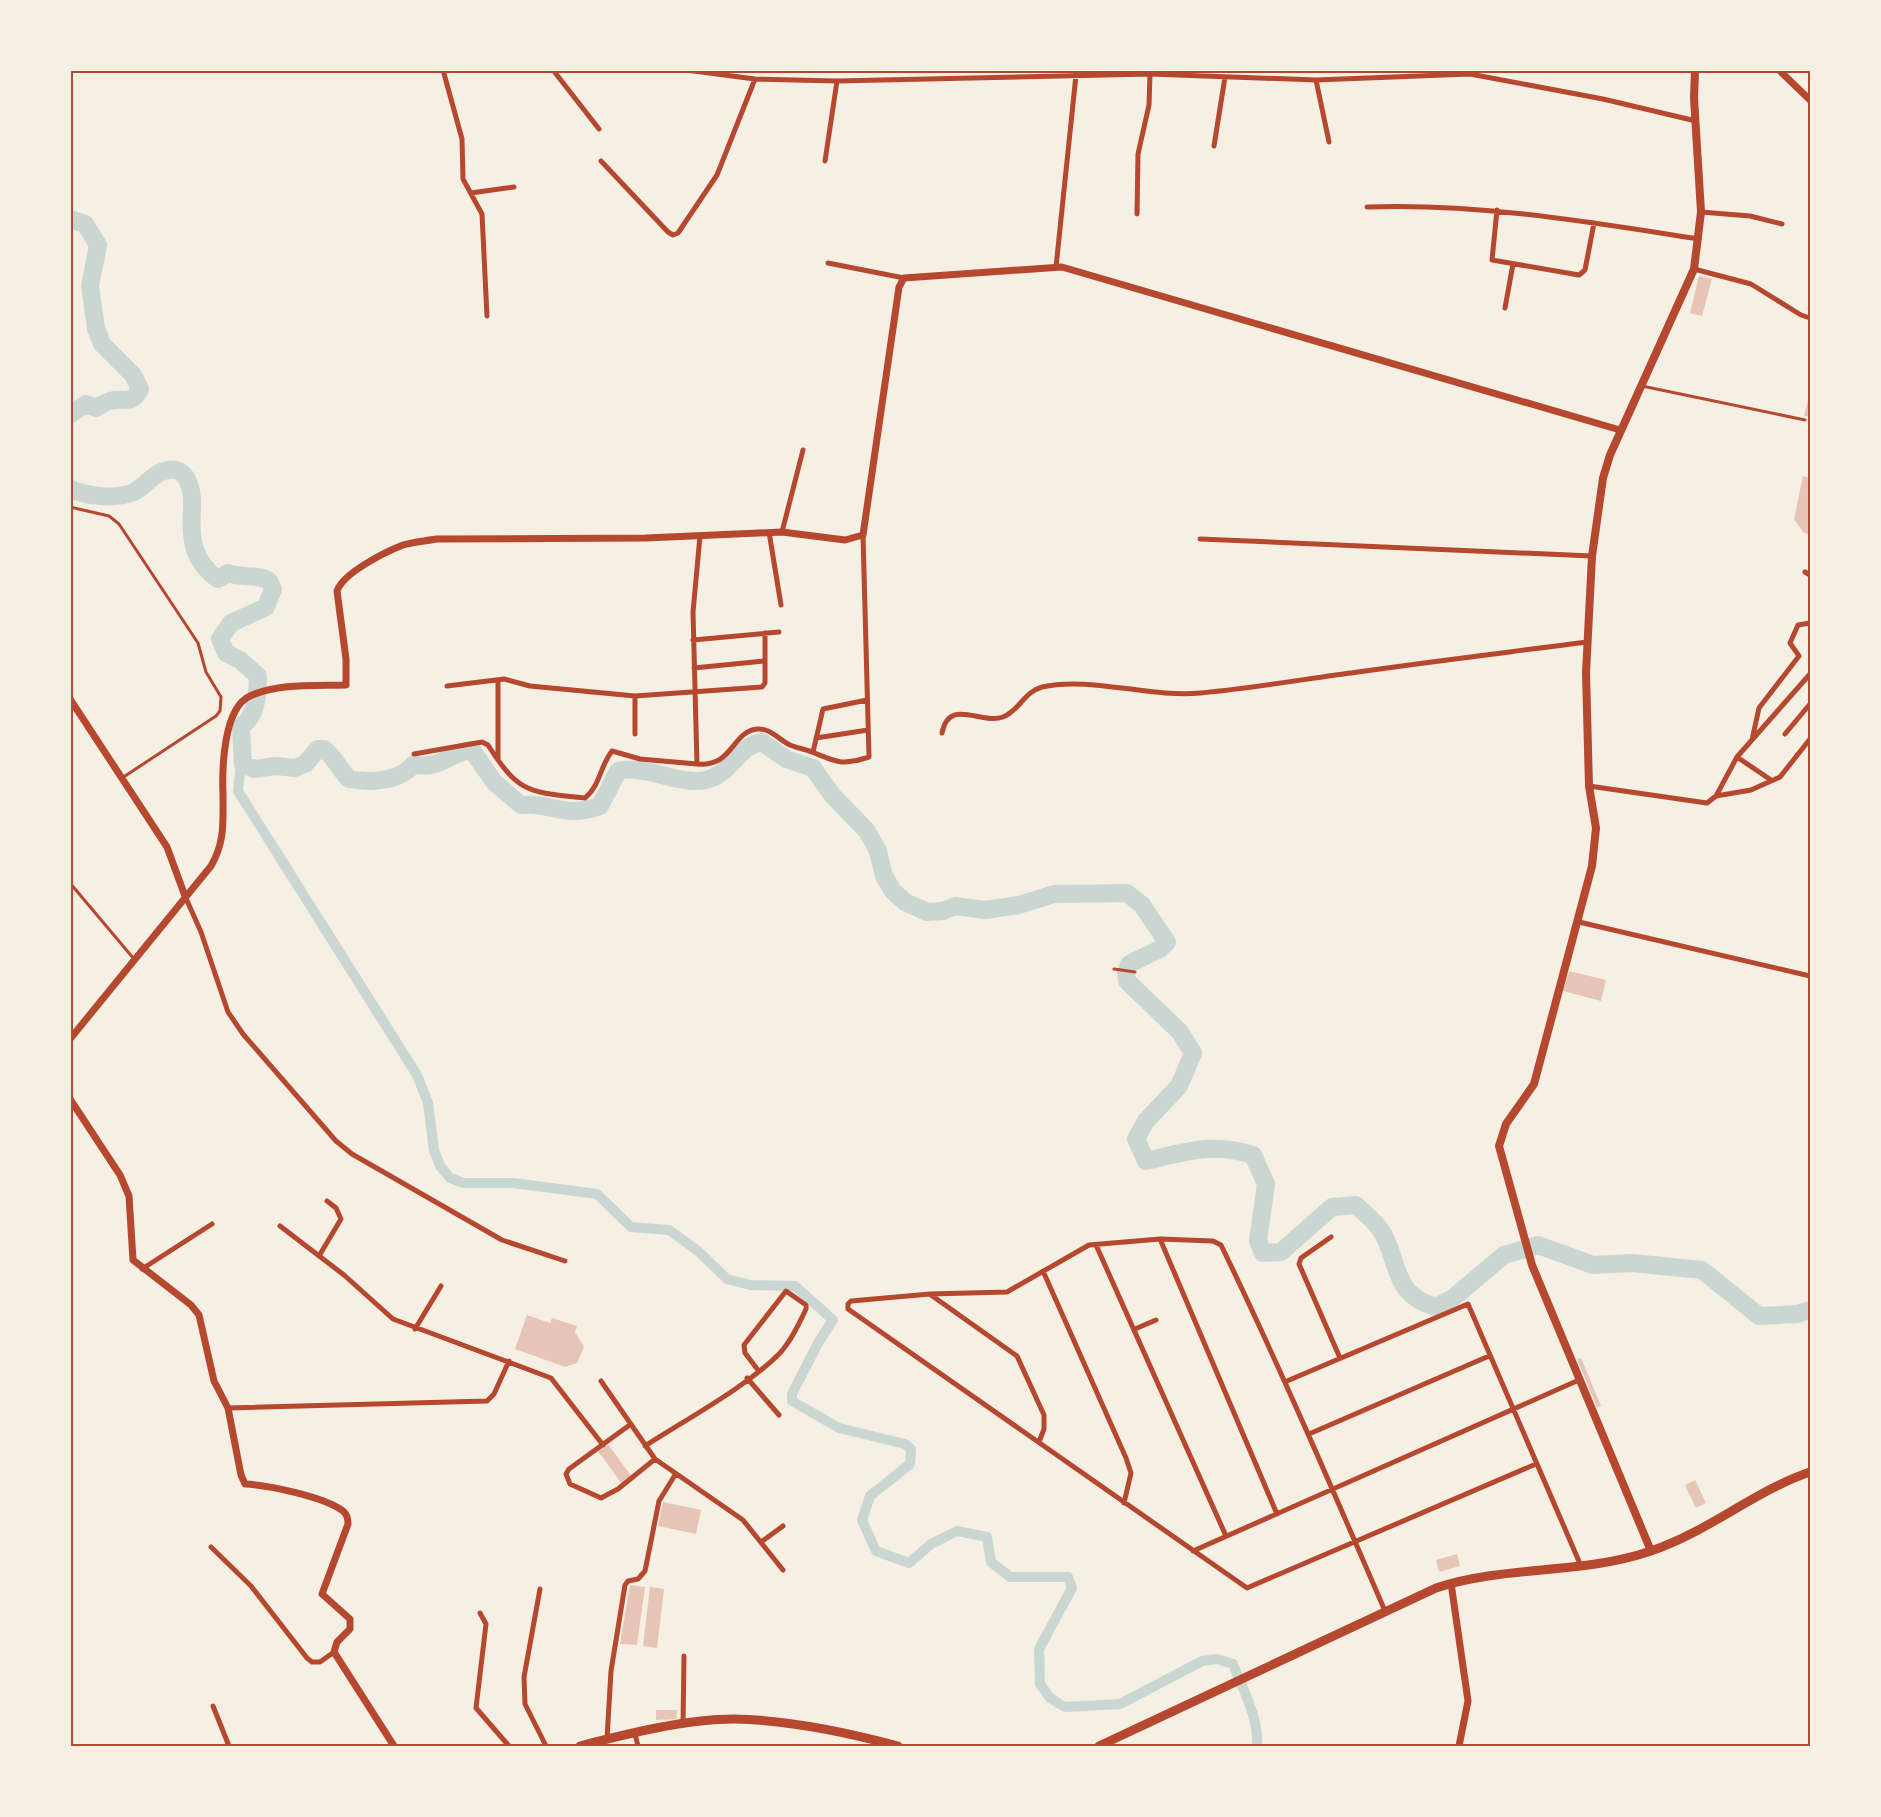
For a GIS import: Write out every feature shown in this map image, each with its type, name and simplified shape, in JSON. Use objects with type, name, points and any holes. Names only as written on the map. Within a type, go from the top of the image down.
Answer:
[{"type":"main road","points":[[1651,1551],[1532,1265],[1500,1156],[1500,1137],[1534,1084],[1579,922],[1594,852],[1596,828],[1589,786],[1587,642],[1592,556],[1603,478],[1620,430],[1694,269],[1701,213],[1695,70]]},
{"type":"main road","points":[[1099,1746],[1385,1611],[1451,1583],[1476,1577],[1581,1566],[1651,1551],[1698,1532],[1761,1494],[1810,1472]]},
{"type":"main road","points":[[579,1746],[683,1723],[732,1719],[766,1721],[859,1736],[898,1746]]},
{"type":"street","points":[[443,70],[462,139],[463,179],[482,214],[487,316]]},
{"type":"street","points":[[553,70],[599,129]]},
{"type":"street","points":[[686,70],[756,79],[837,81],[1036,73],[1150,74],[1316,80],[1470,74],[1603,99],[1696,121]]},
{"type":"street","points":[[1779,70],[1810,100]]},
{"type":"street","points":[[1137,214],[1138,154],[1149,105],[1150,74]]},
{"type":"street","points":[[1056,267],[1076,75]]},
{"type":"street","points":[[1214,146],[1225,77]]},
{"type":"street","points":[[601,161],[668,232],[673,235],[678,233],[717,175],[756,79]]},
{"type":"street","points":[[1316,80],[1329,142]]},
{"type":"street","points":[[825,162],[837,81]]},
{"type":"street","points":[[471,193],[514,187]]},
{"type":"street","points":[[1367,207],[1413,206],[1497,210],[1699,238]]},
{"type":"street","points":[[1497,210],[1491,258],[1494,261],[1513,264],[1583,273],[1594,223]]},
{"type":"street","points":[[1701,213],[1750,216],[1782,224]]},
{"type":"street","points":[[828,263],[904,278],[1056,267],[1620,430]]},
{"type":"street","points":[[1505,308],[1513,264]]},
{"type":"street","points":[[1694,269],[1751,284],[1810,318]]},
{"type":"street","points":[[414,754],[482,742],[488,745],[517,783],[525,788],[585,798],[597,785],[612,751],[640,759],[710,765],[721,759],[741,737],[757,729],[770,732],[789,745],[813,752],[824,759],[842,763],[869,758],[863,535],[899,287],[904,278]]},
{"type":"street","points":[[782,532],[803,450]]},
{"type":"street","points":[[769,532],[781,605]]},
{"type":"street","points":[[70,1039],[211,866],[220,850],[224,833],[222,783],[227,736],[230,721],[241,702],[249,696],[283,687],[346,685],[346,659],[337,591],[339,583],[384,555],[405,545],[436,539],[699,536],[782,532],[830,540],[845,540],[863,535]]},
{"type":"street","points":[[697,764],[693,640],[699,536]]},
{"type":"street","points":[[1200,539],[1592,556]]},
{"type":"street","points":[[1751,741],[1760,708],[1799,656],[1790,643],[1798,625],[1810,623]]},
{"type":"street","points":[[693,640],[779,632]]},
{"type":"street","points":[[447,686],[498,680],[530,686],[635,696],[762,687],[765,633]]},
{"type":"street","points":[[942,733],[944,724],[951,716],[964,713],[981,717],[1002,717],[1014,709],[1027,694],[1041,687],[1067,684],[1198,694],[1587,642]]},
{"type":"street","points":[[694,668],[765,661]]},
{"type":"street","points":[[1589,786],[1707,803],[1716,796],[1737,756],[1810,674]]},
{"type":"street","points":[[498,680],[498,761]]},
{"type":"street","points":[[635,696],[635,734]]},
{"type":"street","points":[[71,700],[167,848],[201,932],[228,1012],[243,1034],[336,1141],[352,1154],[502,1240],[566,1261]]},
{"type":"street","points":[[813,752],[823,709],[867,700]]},
{"type":"street","points":[[1785,734],[1810,704]]},
{"type":"street","points":[[816,738],[868,730]]},
{"type":"street","points":[[1716,796],[1751,790],[1780,777],[1810,739]]},
{"type":"street","points":[[1737,756],[1772,780]]},
{"type":"street","points":[[1579,922],[1810,976]]},
{"type":"street","points":[[70,1099],[124,1186],[132,1214],[130,1252],[133,1260],[196,1310],[214,1381],[228,1408],[245,1485],[271,1485],[344,1511],[348,1518],[348,1524],[322,1591],[324,1598],[350,1619],[350,1629],[337,1642],[334,1652],[320,1662],[312,1662],[307,1658],[251,1586],[211,1548]]},
{"type":"street","points":[[319,1256],[341,1219],[339,1212],[327,1201]]},
{"type":"street","points":[[142,1269],[212,1224]]},
{"type":"street","points":[[280,1226],[344,1275],[384,1313],[415,1329],[509,1360],[551,1378],[603,1445]]},
{"type":"street","points":[[1331,1237],[1301,1258],[1299,1264],[1340,1358]]},
{"type":"street","points":[[1160,1239],[1277,1514]]},
{"type":"street","points":[[1385,1611],[1355,1542],[1287,1381],[1221,1245],[1213,1240],[1160,1239],[1083,1248],[1007,1292],[930,1294],[851,1300],[848,1309],[1247,1588],[1355,1542],[1536,1464]]},
{"type":"street","points":[[1096,1245],[1226,1536]]},
{"type":"street","points":[[1043,1271],[1126,1458],[1131,1473],[1124,1503]]},
{"type":"street","points":[[415,1329],[441,1286]]},
{"type":"street","points":[[645,1446],[747,1378],[758,1370],[780,1352],[806,1309],[806,1305],[786,1291],[744,1345],[745,1353],[758,1370]]},
{"type":"street","points":[[930,1294],[1017,1356],[1044,1415],[1044,1429],[1039,1442]]},
{"type":"street","points":[[1287,1381],[1468,1304],[1581,1566]]},
{"type":"street","points":[[1135,1329],[1156,1320]]},
{"type":"street","points":[[1310,1434],[1489,1356]]},
{"type":"street","points":[[228,1408],[487,1401],[494,1394],[509,1360]]},
{"type":"street","points":[[747,1378],[779,1415]]},
{"type":"street","points":[[1193,1551],[1579,1380]]},
{"type":"street","points":[[602,1381],[655,1459],[743,1520],[783,1570]]},
{"type":"street","points":[[631,1424],[569,1469],[566,1474],[570,1484],[601,1498],[618,1489],[655,1459]]},
{"type":"street","points":[[608,1740],[611,1671],[625,1585],[628,1581],[638,1579],[645,1571],[659,1501],[675,1475]]},
{"type":"street","points":[[760,1542],[783,1526]]},
{"type":"street","points":[[1451,1583],[1468,1701],[1459,1746]]},
{"type":"street","points":[[540,1589],[524,1677],[525,1704],[546,1746]]},
{"type":"street","points":[[480,1613],[486,1624],[476,1708],[509,1746]]},
{"type":"street","points":[[334,1652],[394,1746]]},
{"type":"street","points":[[683,1723],[684,1656]]},
{"type":"street","points":[[213,1706],[229,1746]]},
{"type":"street","points":[[635,1734],[638,1746]]},
{"type":"lane","points":[[1642,386],[1805,420]]},
{"type":"lane","points":[[70,507],[109,516],[115,520],[198,643],[206,672],[221,697],[222,705],[216,716],[122,778]]},
{"type":"lane","points":[[70,883],[135,960]]},
{"type":"lane","points":[[1114,969],[1135,972]]},
{"type":"building","points":[[1699,276],[1712,279],[1702,316],[1690,313]]},
{"type":"building","points":[[1810,392],[1810,417],[1804,416]]},
{"type":"building","points":[[1803,476],[1810,478],[1810,535],[1803,532],[1794,519]]},
{"type":"building","points":[[1569,971],[1606,980],[1601,1001],[1563,991]]},
{"type":"building","points":[[527,1315],[550,1323],[552,1318],[577,1326],[575,1332],[584,1347],[577,1363],[565,1367],[515,1349]]},
{"type":"building","points":[[1581,1358],[1601,1406],[1597,1407],[1577,1359]]},
{"type":"building","points":[[608,1444],[632,1477],[622,1484],[598,1451]]},
{"type":"building","points":[[1695,1480],[1706,1503],[1696,1508],[1685,1485]]},
{"type":"building","points":[[663,1502],[701,1510],[696,1534],[658,1526]]},
{"type":"building","points":[[1457,1554],[1460,1566],[1439,1572],[1436,1560]]},
{"type":"building","points":[[630,1585],[645,1587],[637,1645],[620,1644]]},
{"type":"building","points":[[650,1587],[664,1589],[657,1648],[643,1646]]},
{"type":"building","points":[[656,1710],[677,1710],[676,1719],[656,1720]]},
{"type":"waterway","points":[[70,219],[85,224],[98,245],[90,286],[96,328],[102,344],[133,375],[140,389],[131,399],[110,401],[96,408],[86,404],[70,414]]},
{"type":"waterway","points":[[70,489],[85,494],[119,496],[134,492],[164,471],[179,471],[188,481],[190,488],[193,540],[203,565],[218,579],[228,573],[260,577],[269,581],[273,589],[266,607],[231,623],[220,639],[226,653],[240,660],[258,676],[254,710],[241,727],[243,764],[254,769],[276,766],[295,768],[305,764],[318,749],[324,749],[349,779],[375,781],[392,778],[408,770],[414,764],[431,765],[464,751],[472,750],[494,782],[521,805],[577,811],[600,806],[618,771],[640,770],[684,780],[706,780],[722,772],[746,749],[762,742],[786,759],[813,768],[833,796],[867,831],[878,851],[884,876],[893,891],[905,902],[927,912],[943,911],[955,906],[985,910],[1019,905],[1054,894],[1127,893],[1142,905],[1167,942],[1160,949],[1129,964],[1126,973],[1127,981],[1180,1032],[1193,1053],[1179,1086],[1146,1121],[1136,1139],[1146,1161],[1212,1149],[1239,1151],[1253,1155],[1266,1184],[1258,1241],[1263,1253],[1281,1252],[1332,1207],[1356,1205],[1382,1232],[1399,1276],[1411,1294],[1436,1307],[1453,1298],[1504,1255],[1538,1245],[1593,1265],[1632,1263],[1702,1270],[1759,1316],[1797,1314],[1810,1310]]},
{"type":"waterway","points":[[242,754],[238,791],[417,1075],[428,1103],[434,1150],[440,1166],[450,1178],[464,1183],[513,1183],[597,1194],[631,1227],[669,1230],[698,1251],[727,1279],[750,1285],[795,1286],[833,1320],[818,1343],[792,1394],[792,1401],[839,1428],[905,1444],[911,1449],[910,1464],[870,1496],[862,1520],[876,1551],[909,1563],[931,1544],[957,1531],[987,1537],[991,1562],[1010,1577],[1068,1577],[1072,1588],[1039,1649],[1040,1684],[1050,1698],[1065,1707],[1120,1704],[1202,1661],[1217,1659],[1233,1664],[1256,1725],[1257,1746]]}]
